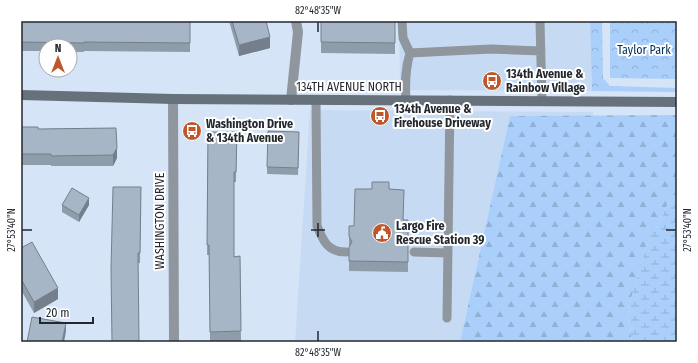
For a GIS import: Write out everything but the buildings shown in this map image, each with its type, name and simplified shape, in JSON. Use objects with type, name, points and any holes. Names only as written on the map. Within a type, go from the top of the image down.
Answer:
[{"type":"street","points":[[292,100],[298,32],[296,21]]},
{"type":"street","name":"134TH AVENUE NORTH","points":[[21,95],[173,99],[677,102]]},
{"type":"street","name":"WASHINGTON DRIVE","points":[[173,99],[174,342]]},
{"type":"lane","points":[[402,21],[403,38],[410,53],[405,80],[406,100]]},
{"type":"lane","points":[[540,21],[542,101]]},
{"type":"lane","points":[[410,53],[491,49],[541,51]]},
{"type":"lane","points":[[316,100],[317,226],[323,240],[330,248],[341,252],[346,252]]},
{"type":"lane","points":[[447,318],[450,100]]},
{"type":"lane","points":[[414,252],[448,253]]},
{"type":"shaded area","points":[[399,21],[590,21],[592,91],[400,90]]},
{"type":"shaded area","points":[[310,110],[593,112],[593,116],[510,116],[460,342],[295,342]]},
{"type":"green space","points":[[590,21],[602,21],[603,78],[610,86],[677,88],[677,92],[592,91]]},
{"type":"green space","name":"Taylor Park","points":[[610,21],[677,21],[677,79],[610,78]]},
{"type":"green space","points":[[677,115],[677,191],[674,192],[646,248],[628,309],[632,342],[460,342],[510,116]]},
{"type":"green space","points":[[677,191],[677,342],[632,342],[628,309],[646,248],[674,192]]},
{"type":"place","name":"134th Avenue & Rainbow Village","points":[[492,81]]},
{"type":"place","name":"134th Avenue & Firehouse Driveway","points":[[380,116]]},
{"type":"place","name":"Washington Drive & 134th Avenue","points":[[192,131]]},
{"type":"place","name":"Largo Fire Rescue Station 39","points":[[382,233]]}]
